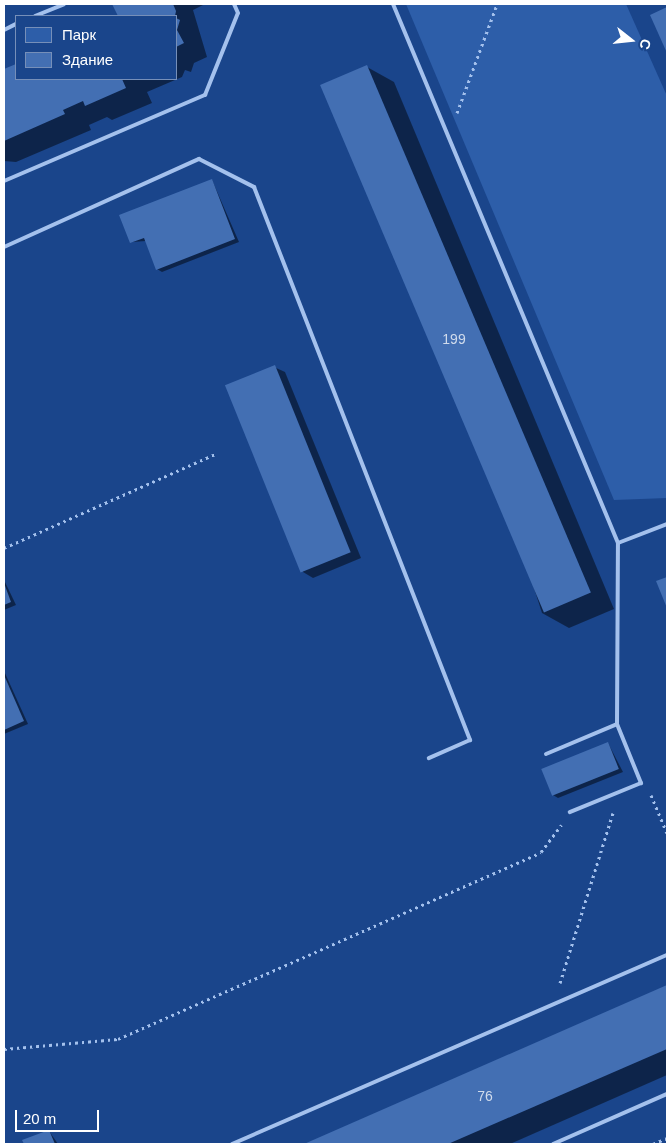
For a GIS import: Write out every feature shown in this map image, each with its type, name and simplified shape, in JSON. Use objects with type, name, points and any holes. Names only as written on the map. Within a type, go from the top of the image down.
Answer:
[{"type":"lane","points":[[37,15],[64,4]]},
{"type":"lane","points":[[4,181],[205,95],[238,13],[234,4]]},
{"type":"lane","points":[[393,4],[618,543],[617,724],[641,783],[570,812]]},
{"type":"lane","points":[[4,247],[199,159],[254,187],[470,740],[429,758]]},
{"type":"lane","points":[[618,543],[667,524]]},
{"type":"lane","points":[[546,754],[617,724]]},
{"type":"lane","points":[[232,1144],[667,955]]},
{"type":"lane","points":[[553,1144],[667,1094]]},
{"type":"path","points":[[449,136],[498,4]]},
{"type":"path","points":[[4,548],[215,454]]},
{"type":"path","points":[[554,1004],[592,871],[622,791]]},
{"type":"path","points":[[650,791],[667,833]]},
{"type":"path","points":[[4,1049],[118,1040],[541,852],[570,812]]},
{"type":"path","points":[[653,1144],[667,1138]]},
{"type":"green space","points":[[406,4],[626,4],[667,96],[667,498],[614,500]]},
{"type":"building","points":[[112,4],[173,4],[176,11],[175,15],[118,15]]},
{"type":"building","points":[[667,7],[667,53],[650,15]]},
{"type":"building","points":[[178,32],[184,43],[178,46]]},
{"type":"building","points":[[15,64],[15,80],[122,80],[126,88],[85,106],[83,101],[63,110],[65,114],[4,141],[4,69]]},
{"type":"building","points":[[367,65],[591,592],[544,612],[320,85]]},
{"type":"building","points":[[212,179],[235,239],[156,270],[144,238],[130,243],[119,215]]},
{"type":"building","points":[[275,365],[351,552],[301,573],[225,385]]},
{"type":"building","points":[[667,577],[667,608],[656,581]]},
{"type":"building","points":[[4,583],[11,602],[4,605]]},
{"type":"building","points":[[4,675],[24,721],[4,730]]},
{"type":"building","points":[[608,742],[619,769],[552,796],[541,769]]},
{"type":"building","points":[[667,985],[667,1049],[448,1144],[304,1144]]},
{"type":"building","points":[[49,1130],[55,1144],[24,1144],[22,1140]]}]
